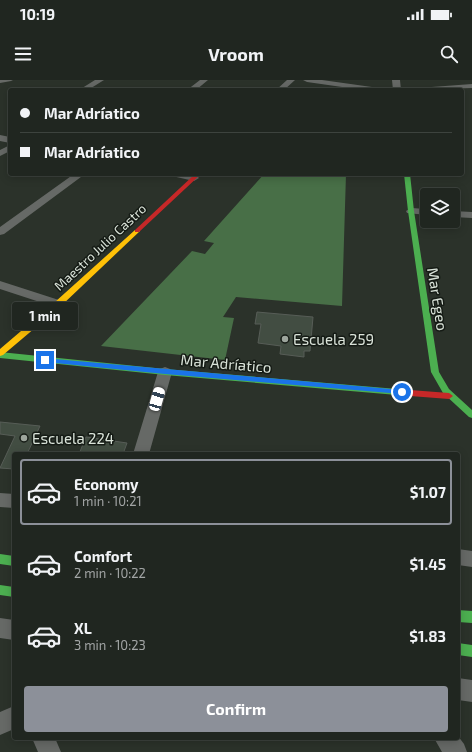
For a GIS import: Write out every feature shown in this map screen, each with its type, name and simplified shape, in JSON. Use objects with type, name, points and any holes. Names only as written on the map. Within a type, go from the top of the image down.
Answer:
[{"type":"street","points":[[0,81],[9,80]]},
{"type":"street","points":[[86,88],[100,80]]},
{"type":"street","points":[[194,88],[204,80]]},
{"type":"street","points":[[282,88],[291,80]]},
{"type":"street","points":[[308,80],[365,88]]},
{"type":"street","points":[[445,88],[472,86]]},
{"type":"street","points":[[0,232],[77,176]]},
{"type":"street","name":"Maestro Julio Castro","points":[[0,354],[58,304],[196,176]]},
{"type":"street","name":"Mar Egeo","points":[[407,176],[435,372],[449,396],[472,415]]},
{"type":"street","points":[[411,211],[420,212]]},
{"type":"street","points":[[460,214],[472,215]]},
{"type":"street","points":[[0,285],[58,304]]},
{"type":"street","name":"Mar Adríatico","points":[[0,354],[165,372],[449,396]]},
{"type":"street","points":[[143,452],[165,372]]},
{"type":"street","points":[[0,500],[12,501]]},
{"type":"street","points":[[460,557],[472,559]]},
{"type":"street","points":[[0,559],[12,561]]},
{"type":"street","points":[[0,590],[12,592]]},
{"type":"street","points":[[460,616],[472,617]]},
{"type":"street","points":[[0,628],[12,630]]},
{"type":"street","points":[[460,649],[472,651]]},
{"type":"street","points":[[460,689],[472,691]]},
{"type":"street","points":[[0,724],[12,718]]},
{"type":"street","points":[[44,740],[50,752]]},
{"type":"street","points":[[446,740],[456,752]]},
{"type":"green space","points":[[262,176],[346,176],[342,306],[236,297],[223,317],[234,318],[225,360],[101,346],[192,251],[205,254],[214,243],[204,241]]},
{"type":"building","points":[[257,312],[313,317],[310,351],[304,351],[304,357],[280,354],[281,346],[258,343],[261,324],[255,324]]},
{"type":"building","points":[[0,422],[40,426],[28,452],[12,452],[12,469],[0,468],[15,436],[0,434]]},
{"type":"building","points":[[86,437],[127,443],[124,452],[80,452]]},
{"type":"traffic: fast","points":[[407,176],[435,372],[446,391],[472,415]]},
{"type":"traffic: fast","points":[[0,355],[165,372],[397,392]]},
{"type":"traffic: fast","points":[[0,559],[12,561]]},
{"type":"traffic: fast","points":[[0,590],[12,592]]},
{"type":"traffic: fast","points":[[460,616],[472,617]]},
{"type":"traffic: fast","points":[[460,649],[472,651]]},
{"type":"traffic: slow","points":[[0,353],[58,304],[137,231]]},
{"type":"traffic: jam","points":[[137,231],[196,176]]},
{"type":"traffic: jam","points":[[397,392],[449,396]]},
{"type":"place","name":"Escuela 259","points":[[285,339]]},
{"type":"place","name":"Escuela 224","points":[[24,438]]},
{"type":"route","points":[[45,360],[165,372],[402,392]]}]
